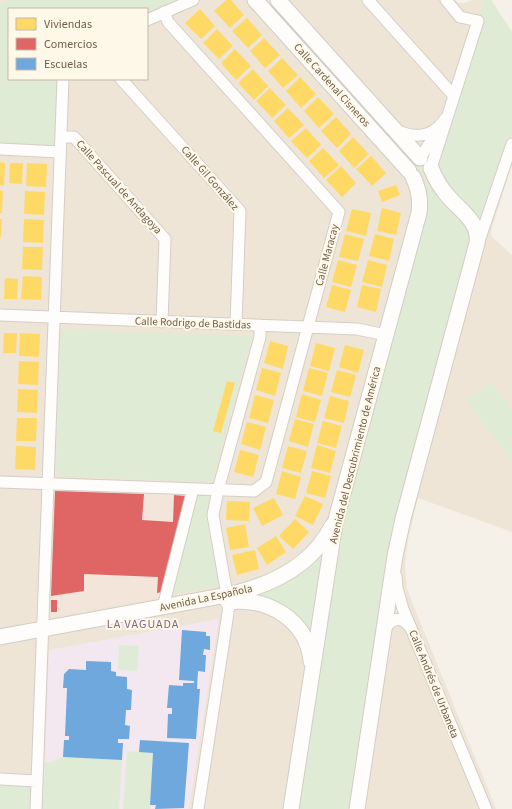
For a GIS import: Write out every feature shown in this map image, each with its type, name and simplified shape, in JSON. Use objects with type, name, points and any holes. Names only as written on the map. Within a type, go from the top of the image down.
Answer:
[{"type":"street","points":[[148,20],[193,0]]},
{"type":"street","name":"Calle Cardenal Cisneros","points":[[255,0],[411,174]]},
{"type":"street","name":"Calle Cardenal Cisneros","points":[[278,0],[426,163]]},
{"type":"street","points":[[368,0],[454,96]]},
{"type":"street","points":[[426,163],[449,114],[478,21],[460,17],[446,0]]},
{"type":"street","name":"Calle Maracay","points":[[0,482],[254,491],[266,482],[339,212],[168,22],[164,12]]},
{"type":"street","points":[[36,809],[63,80]]},
{"type":"street","name":"Calle Gil González","points":[[122,80],[240,211],[236,324]]},
{"type":"street","points":[[395,130],[409,135],[423,136],[438,128],[449,114]]},
{"type":"street","name":"Calle Pascual de Andagoya","points":[[61,137],[74,137],[165,239],[162,322]]},
{"type":"street","points":[[357,809],[395,556],[405,511],[475,252],[512,144]]},
{"type":"street","points":[[0,149],[60,152]]},
{"type":"street","points":[[411,174],[412,162],[414,159],[426,163],[443,191],[475,226],[478,237],[475,252]]},
{"type":"street","name":"Avenida del Descubrimiento de América","points":[[291,809],[330,554],[339,509],[419,213],[419,193],[411,174]]},
{"type":"street","name":"Calle Rodrigo de Bastidas","points":[[0,315],[361,329],[386,336]]},
{"type":"street","points":[[198,809],[228,613],[228,598],[213,514],[218,490],[260,336],[260,325]]},
{"type":"street","points":[[163,607],[193,489]]},
{"type":"street","name":"Avenida La Española","points":[[0,637],[42,632],[228,598],[271,582],[289,573],[309,557],[326,536],[339,509]]},
{"type":"street","name":"Calle Andrés de Urbaneta","points":[[395,556],[397,588],[401,602],[486,809]]},
{"type":"street","points":[[271,582],[265,587],[262,594],[264,600],[287,616],[299,629],[307,644],[311,659],[311,678]]},
{"type":"street","points":[[228,598],[249,601],[272,607]]},
{"type":"street","name":"Avenida La Española","points":[[0,644],[42,632],[163,607],[228,598]]},
{"type":"street","points":[[383,638],[387,626],[390,622],[395,620],[404,621],[412,631]]},
{"type":"street","points":[[0,780],[37,781]]},
{"type":"shaded area","points":[[0,0],[454,0],[459,3],[464,3],[473,0],[491,0],[512,32],[512,165],[491,231],[492,237],[512,255],[512,532],[418,498],[408,540],[405,566],[407,588],[412,602],[496,809],[0,809]]},
{"type":"shaded area","points":[[48,489],[191,494],[165,596],[43,619]]},
{"type":"shaded area","points":[[219,619],[189,809],[43,809],[49,650]]},
{"type":"green space","points":[[10,0],[178,0],[148,13],[148,8],[8,8],[8,80],[57,80],[54,152],[0,149],[0,4]]},
{"type":"green space","points":[[484,0],[491,0],[512,32],[512,144],[403,519],[357,809],[291,809],[310,651],[264,600],[262,594],[263,589],[326,536],[429,175],[424,179],[420,179],[410,165],[414,159],[425,159],[428,161],[449,113]]},
{"type":"green space","points":[[65,329],[252,336],[212,482],[62,476],[56,469],[61,334]]},
{"type":"green space","points":[[490,381],[512,409],[512,461],[465,400]]},
{"type":"green space","points":[[191,494],[218,495],[213,515],[226,585],[165,596]]},
{"type":"green space","points":[[119,645],[139,646],[137,671],[118,670]]},
{"type":"green space","points":[[127,751],[153,753],[150,809],[123,809]]},
{"type":"green space","points":[[63,757],[122,760],[119,809],[43,809],[45,762],[50,762]]},
{"type":"green space","points":[[0,780],[37,781],[36,809],[0,809]]},
{"type":"building: Viviendas","points":[[226,0],[231,0],[244,15],[230,28],[214,11]]},
{"type":"building: Viviendas","points":[[200,9],[215,26],[201,39],[185,23]]},
{"type":"building: Viviendas","points":[[247,18],[262,35],[248,48],[232,31]]},
{"type":"building: Viviendas","points":[[217,29],[233,46],[219,59],[203,43]]},
{"type":"building: Viviendas","points":[[264,38],[280,55],[265,68],[250,51]]},
{"type":"building: Viviendas","points":[[235,49],[251,66],[236,80],[221,63]]},
{"type":"building: Viviendas","points":[[282,58],[298,75],[283,88],[268,71]]},
{"type":"building: Viviendas","points":[[253,69],[268,86],[254,100],[238,83]]},
{"type":"building: Viviendas","points":[[300,77],[316,94],[301,108],[286,91]]},
{"type":"building: Viviendas","points":[[270,88],[286,105],[272,118],[256,101]]},
{"type":"building: Viviendas","points":[[318,97],[334,114],[319,128],[304,111]]},
{"type":"building: Viviendas","points":[[288,108],[304,125],[289,138],[274,121]]},
{"type":"building: Viviendas","points":[[336,117],[351,134],[337,148],[321,131]]},
{"type":"building: Viviendas","points":[[306,128],[321,145],[307,158],[291,141]]},
{"type":"building: Viviendas","points":[[353,137],[369,154],[354,168],[339,151]]},
{"type":"building: Viviendas","points":[[323,148],[339,165],[324,178],[309,161]]},
{"type":"building: Viviendas","points":[[371,156],[386,173],[372,186],[356,169]]},
{"type":"building: Viviendas","points":[[0,162],[5,163],[4,186],[0,185]]},
{"type":"building: Viviendas","points":[[10,163],[23,163],[22,184],[9,183]]},
{"type":"building: Viviendas","points":[[27,163],[47,164],[46,187],[26,186]]},
{"type":"building: Viviendas","points":[[341,166],[356,183],[342,197],[326,180]]},
{"type":"building: Viviendas","points":[[396,185],[400,195],[382,202],[378,191]]},
{"type":"building: Viviendas","points":[[0,190],[3,191],[2,213],[0,213]]},
{"type":"building: Viviendas","points":[[25,191],[45,192],[44,215],[24,214]]},
{"type":"building: Viviendas","points":[[382,208],[401,213],[396,235],[377,231]]},
{"type":"building: Viviendas","points":[[352,209],[371,213],[366,236],[346,231]]},
{"type":"building: Viviendas","points":[[0,219],[2,219],[1,237],[0,237]]},
{"type":"building: Viviendas","points":[[24,219],[44,220],[43,243],[23,242]]},
{"type":"building: Viviendas","points":[[345,234],[364,239],[358,261],[339,257]]},
{"type":"building: Viviendas","points":[[375,234],[394,239],[389,261],[369,256]]},
{"type":"building: Viviendas","points":[[23,247],[43,247],[42,270],[22,269]]},
{"type":"building: Viviendas","points":[[338,260],[357,265],[351,287],[332,282]]},
{"type":"building: Viviendas","points":[[368,260],[387,265],[382,287],[362,282]]},
{"type":"building: Viviendas","points":[[23,276],[42,277],[41,300],[21,299]]},
{"type":"building: Viviendas","points":[[5,278],[18,279],[17,299],[4,299]]},
{"type":"building: Viviendas","points":[[332,285],[351,290],[345,312],[326,307]]},
{"type":"building: Viviendas","points":[[362,285],[381,289],[376,312],[357,307]]},
{"type":"building: Viviendas","points":[[4,333],[17,333],[16,353],[3,353]]},
{"type":"building: Viviendas","points":[[20,333],[40,334],[39,357],[19,356]]},
{"type":"building: Viviendas","points":[[270,341],[288,346],[283,369],[264,363]]},
{"type":"building: Viviendas","points":[[316,343],[335,348],[329,371],[310,366]]},
{"type":"building: Viviendas","points":[[345,345],[364,350],[358,373],[339,367]]},
{"type":"building: Viviendas","points":[[19,361],[39,362],[38,385],[18,384]]},
{"type":"building: Viviendas","points":[[262,368],[281,373],[275,396],[256,390]]},
{"type":"building: Viviendas","points":[[309,368],[328,373],[322,396],[303,391]]},
{"type":"building: Viviendas","points":[[337,370],[356,375],[350,397],[331,392]]},
{"type":"building: Viviendas","points":[[227,381],[235,383],[221,433],[213,431]]},
{"type":"building: Viviendas","points":[[18,389],[38,390],[37,413],[17,412]]},
{"type":"building: Viviendas","points":[[302,394],[321,400],[315,422],[296,417]]},
{"type":"building: Viviendas","points":[[255,395],[274,400],[268,423],[249,418]]},
{"type":"building: Viviendas","points":[[330,396],[349,401],[344,423],[324,418]]},
{"type":"building: Viviendas","points":[[17,418],[37,418],[36,441],[16,441]]},
{"type":"building: Viviendas","points":[[295,419],[314,424],[308,447],[289,441]]},
{"type":"building: Viviendas","points":[[323,421],[342,426],[336,448],[317,443]]},
{"type":"building: Viviendas","points":[[247,422],[266,427],[260,450],[241,444]]},
{"type":"building: Viviendas","points":[[317,445],[336,451],[330,473],[311,468]]},
{"type":"building: Viviendas","points":[[16,446],[36,447],[35,470],[15,469]]},
{"type":"building: Viviendas","points":[[288,446],[307,451],[301,473],[282,468]]},
{"type":"building: Viviendas","points":[[240,450],[259,455],[253,477],[234,472]]},
{"type":"building: Viviendas","points":[[282,471],[301,477],[295,499],[276,494]]},
{"type":"building: Viviendas","points":[[312,471],[331,476],[325,498],[306,493]]},
{"type":"building: Viviendas","points":[[305,496],[323,504],[313,525],[295,516]]},
{"type":"building: Viviendas","points":[[274,498],[283,515],[262,526],[253,508]]},
{"type":"building: Viviendas","points":[[227,501],[250,502],[249,521],[226,520]]},
{"type":"building: Viviendas","points":[[295,519],[309,532],[293,549],[279,536]]},
{"type":"building: Viviendas","points":[[245,524],[249,547],[230,550],[226,528]]},
{"type":"building: Viviendas","points":[[276,536],[286,552],[267,565],[257,548]]},
{"type":"building: Viviendas","points":[[255,550],[259,569],[237,575],[232,555]]},
{"type":"building: Comercios","points":[[55,491],[144,494],[142,520],[173,522],[174,495],[186,496],[162,592],[157,593],[158,577],[84,574],[84,591],[51,596]]},
{"type":"building: Comercios","points":[[51,600],[57,600],[57,612],[51,612]]},
{"type":"building: Escuelas","points":[[182,630],[206,632],[206,636],[210,636],[210,650],[204,649],[203,655],[206,655],[205,672],[198,671],[197,689],[200,689],[196,739],[167,738],[168,714],[172,714],[172,708],[167,708],[169,685],[183,686],[183,683],[194,683],[194,681],[179,680]]},
{"type":"building: Escuelas","points":[[86,661],[111,662],[111,671],[116,672],[116,676],[127,677],[127,689],[132,690],[131,710],[126,710],[125,725],[130,726],[129,739],[118,739],[118,743],[123,743],[122,760],[63,757],[64,740],[69,740],[69,736],[65,736],[67,688],[63,688],[64,674],[69,669],[86,670]]},
{"type":"building: Escuelas","points":[[140,740],[189,743],[184,808],[155,809],[156,805],[150,805],[153,753],[139,752]]},
{"type":"district","name":"LA VAGUADA","points":[[143,624]]}]
